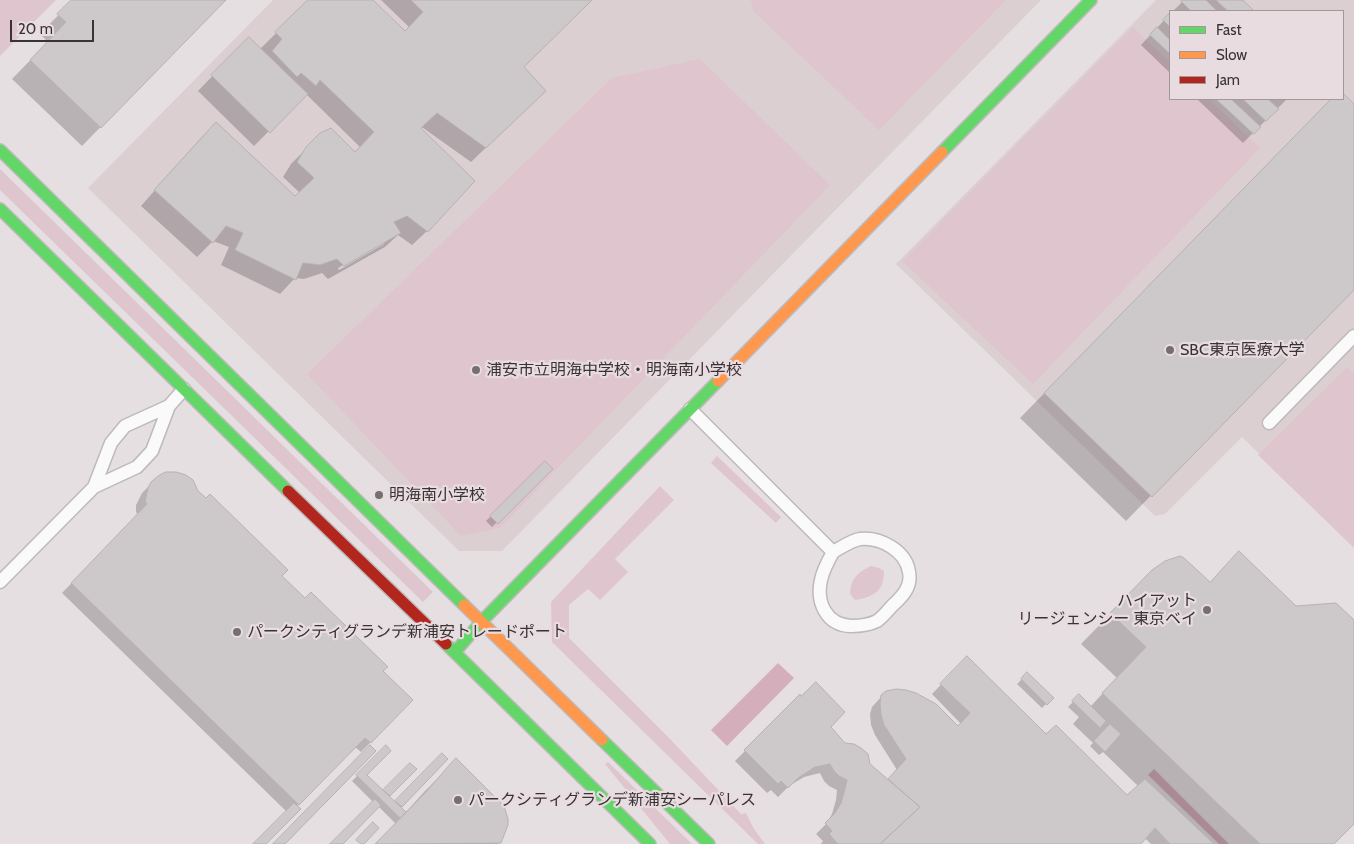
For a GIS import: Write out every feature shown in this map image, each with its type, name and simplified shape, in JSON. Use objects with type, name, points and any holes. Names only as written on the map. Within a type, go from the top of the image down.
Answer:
[{"type":"street","points":[[454,652],[481,622],[1091,0]]},
{"type":"street","points":[[0,150],[709,844]]},
{"type":"street","points":[[0,209],[650,844]]},
{"type":"lane","points":[[1270,422],[1353,340]]},
{"type":"lane","points":[[0,582],[94,487],[137,467],[152,451],[169,406],[184,389]]},
{"type":"lane","points":[[94,487],[111,443],[125,426],[169,406]]},
{"type":"lane","points":[[690,409],[833,552]]},
{"type":"lane","points":[[861,539],[877,540],[894,548],[904,559],[909,572],[909,585],[902,597],[877,621],[861,626],[845,626],[832,621],[823,609],[820,596],[820,580],[833,552],[861,539]]},
{"type":"shaded area","points":[[0,0],[56,0],[0,56]]},
{"type":"shaded area","name":"浦安市立明海中学校・明海南小学校","points":[[273,0],[1041,0],[502,551],[459,551],[88,188]]},
{"type":"shaded area","points":[[751,0],[1006,0],[879,130],[753,11]]},
{"type":"shaded area","name":"SBC東京医療大学","points":[[1156,0],[1354,0],[1354,547],[1242,437],[1165,514],[1155,516],[896,264]]},
{"type":"shaded area","points":[[1133,27],[1169,62],[1169,100],[1209,100],[1260,148],[1033,384],[902,261]]},
{"type":"shaded area","points":[[700,59],[830,185],[500,528],[461,536],[307,374],[612,78]]},
{"type":"shaded area","points":[[0,169],[433,592],[423,602],[0,190]]},
{"type":"shaded area","points":[[1347,367],[1354,374],[1354,548],[1258,455]]},
{"type":"shaded area","points":[[717,456],[781,517],[776,523],[711,463]]},
{"type":"shaded area","points":[[660,486],[674,500],[615,559],[628,572],[600,600],[588,589],[569,605],[569,638],[671,740],[741,814],[746,813],[754,829],[765,844],[758,844],[552,642],[551,602]]},
{"type":"shaded area","points":[[871,566],[884,571],[882,584],[873,595],[855,600],[850,594],[853,580],[858,574]]},
{"type":"shaded area","points":[[778,663],[794,678],[727,746],[711,730]]},
{"type":"shaded area","points":[[608,762],[692,844],[670,844],[605,764]]},
{"type":"shaded area","points":[[1154,769],[1229,844],[1219,844],[1148,775]]},
{"type":"building","points":[[71,0],[226,0],[101,128],[30,60],[66,22],[57,14]]},
{"type":"building","points":[[308,0],[373,0],[405,31],[423,12],[411,0],[592,0],[524,67],[546,91],[486,148],[437,113],[421,128],[475,181],[428,232],[407,216],[394,222],[401,233],[344,266],[337,259],[320,265],[303,263],[296,280],[235,250],[243,233],[226,226],[213,243],[154,190],[216,122],[295,196],[314,178],[297,162],[306,147],[320,133],[331,128],[355,152],[374,132],[320,80],[316,86],[301,73],[297,77],[272,51],[282,39],[275,32]]},
{"type":"building","points":[[1206,0],[1216,10],[1190,10],[1181,1]]},
{"type":"building","points":[[1216,0],[1243,0],[1253,10],[1227,10]]},
{"type":"building","points":[[1169,14],[1169,26],[1163,20]]},
{"type":"building","points":[[1157,27],[1169,39],[1169,53],[1150,35]]},
{"type":"building","points":[[249,37],[308,94],[270,133],[211,75]]},
{"type":"building","points":[[1344,94],[1354,104],[1354,290],[1152,497],[1044,393],[1330,100],[1344,100]]},
{"type":"building","points":[[1217,100],[1232,100],[1261,127],[1254,134]]},
{"type":"building","points":[[1244,100],[1269,100],[1279,109],[1266,121]]},
{"type":"building","points":[[545,461],[553,469],[498,524],[490,516]]},
{"type":"building","name":"パークシティグランデ新浦安トレードポート","points":[[166,472],[186,475],[193,480],[198,491],[206,498],[210,494],[288,570],[282,576],[305,598],[311,592],[388,667],[383,671],[413,700],[371,743],[365,738],[299,805],[71,583],[147,504],[145,501],[151,482]]},
{"type":"building","points":[[1239,551],[1296,606],[1336,603],[1354,620],[1354,824],[1334,844],[1260,844],[1102,693],[1146,647],[1110,613],[1152,570],[1165,561],[1180,556],[1210,582]]},
{"type":"building","points":[[967,656],[1046,734],[1056,725],[1127,795],[1145,779],[1214,844],[1170,844],[1155,828],[1141,844],[880,844],[920,807],[888,779],[906,759],[884,725],[880,704],[881,695],[886,691],[896,689],[916,693],[936,704],[958,726],[970,713],[940,684]]},
{"type":"building","points":[[1027,672],[1054,698],[1047,705],[1021,679]]},
{"type":"building","points":[[816,682],[845,712],[831,727],[845,743],[854,744],[868,754],[870,764],[920,807],[880,844],[838,844],[829,834],[832,831],[825,823],[835,813],[841,803],[847,780],[839,776],[830,764],[815,767],[798,778],[788,788],[781,781],[778,784],[744,750],[800,694],[801,696]]},
{"type":"building","points":[[1079,694],[1106,721],[1100,728],[1072,701]]},
{"type":"building","points":[[1110,724],[1121,734],[1105,752],[1094,741]]},
{"type":"building","points":[[370,745],[376,751],[285,844],[273,844]]},
{"type":"building","points":[[386,745],[391,751],[367,775],[406,812],[400,818],[356,775]]},
{"type":"building","points":[[442,753],[448,759],[402,807],[395,801]]},
{"type":"building","name":"パークシティグランデ新浦安シーパレス","points":[[456,758],[504,806],[508,825],[501,843],[375,844],[425,793]]},
{"type":"building","points":[[410,763],[417,769],[390,796],[383,790]]},
{"type":"building","points":[[375,799],[381,805],[343,844],[330,844]]},
{"type":"building","points":[[294,803],[301,809],[266,844],[253,844]]},
{"type":"building","points":[[373,822],[379,828],[364,844],[361,844],[356,840]]},
{"type":"traffic: fast","points":[[942,152],[1091,0]]},
{"type":"traffic: fast","points":[[0,150],[464,605]]},
{"type":"traffic: fast","points":[[0,209],[288,491]]},
{"type":"traffic: fast","points":[[455,652],[481,622],[718,381]]},
{"type":"traffic: fast","points":[[446,644],[650,844]]},
{"type":"traffic: fast","points":[[602,740],[709,844]]},
{"type":"traffic: slow","points":[[718,381],[942,152]]},
{"type":"traffic: slow","points":[[464,605],[602,740]]},
{"type":"traffic: jam","points":[[288,491],[446,644]]},
{"type":"place","name":"SBC東京医療大学","points":[[1170,350]]},
{"type":"place","name":"浦安市立明海中学校・明海南小学校","points":[[476,370]]},
{"type":"place","name":"明海南小学校","points":[[379,495]]},
{"type":"place","name":"ハイアット リージェンシー 東京ベイ","points":[[1207,610]]},
{"type":"place","name":"パークシティグランデ新浦安トレードポート","points":[[237,632]]},
{"type":"place","name":"パークシティグランデ新浦安シーパレス","points":[[458,800]]}]
